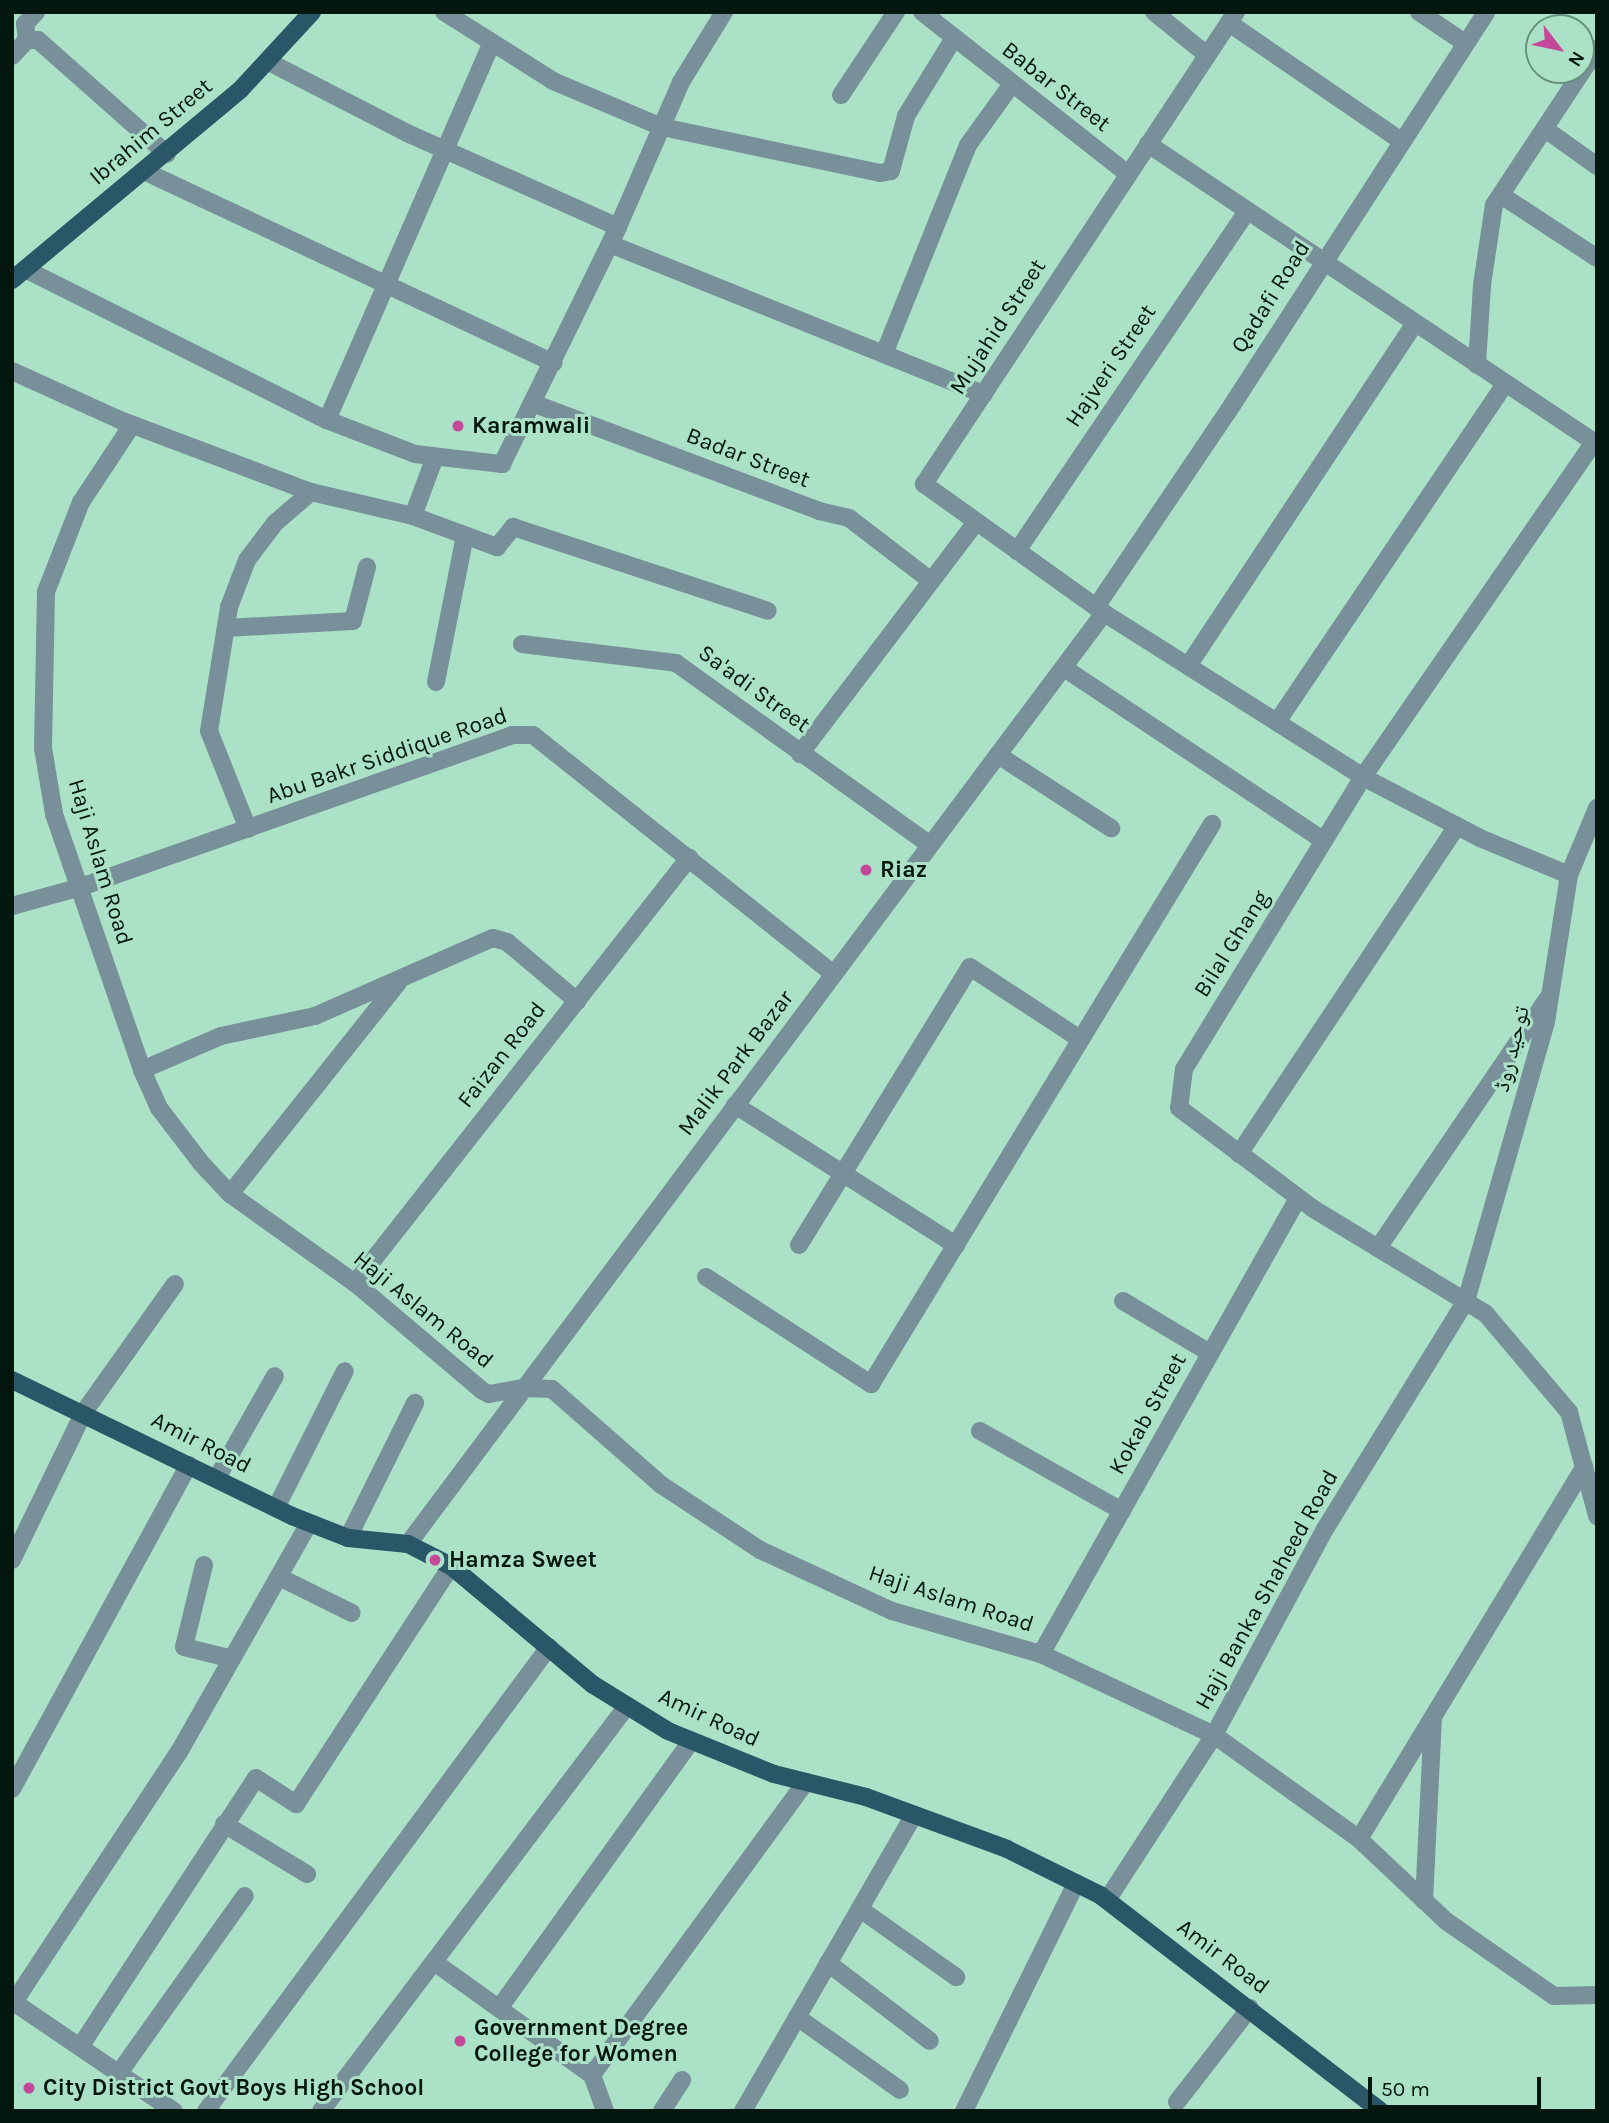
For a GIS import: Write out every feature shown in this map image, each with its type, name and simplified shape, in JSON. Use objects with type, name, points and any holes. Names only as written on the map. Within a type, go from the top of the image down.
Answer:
[{"type":"main road","name":"Ibrahim Street","points":[[18,274],[167,154],[267,61],[312,12]]},
{"type":"main road","name":"Amir Road","points":[[12,1380],[84,1412],[309,1523],[348,1538],[408,1544],[451,1566],[592,1684],[691,1741],[1007,1849],[1076,1883],[1107,1900],[1380,2111]]},
{"type":"street","points":[[27,40],[25,24],[36,12]]},
{"type":"street","points":[[444,12],[553,81],[662,127],[880,173],[891,171],[906,116],[954,38]]},
{"type":"street","points":[[18,274],[327,420],[415,454],[502,464],[535,404],[618,227],[681,82],[724,12]]},
{"type":"street","points":[[841,95],[896,12]]},
{"type":"street","name":"Babar Street","points":[[922,12],[1128,174]]},
{"type":"street","points":[[1154,12],[1207,55]]},
{"type":"street","points":[[1419,12],[1465,43]]},
{"type":"street","name":"Qadafi Road","points":[[1100,610],[1400,140],[1486,12]]},
{"type":"street","points":[[1233,17],[1400,140]]},
{"type":"street","name":"Mujahid Street","points":[[1100,610],[924,484],[1233,17]]},
{"type":"street","points":[[12,56],[27,40],[38,40],[167,154]]},
{"type":"street","points":[[327,420],[492,43]]},
{"type":"street","points":[[267,61],[445,150],[618,227]]},
{"type":"street","points":[[884,354],[968,145],[1012,84]]},
{"type":"street","points":[[1477,365],[1482,285],[1494,205],[1545,129],[1583,84]]},
{"type":"street","points":[[1545,129],[1597,166]]},
{"type":"street","points":[[1148,144],[1414,325],[1596,443]]},
{"type":"street","points":[[146,172],[384,287],[554,363]]},
{"type":"street","points":[[1501,195],[1597,258]]},
{"type":"street","name":"Hajveri Street","points":[[1017,551],[1247,211]]},
{"type":"street","points":[[610,244],[984,394]]},
{"type":"street","points":[[1188,666],[1414,325]]},
{"type":"street","points":[[12,371],[132,425],[312,492],[413,516],[497,547],[513,527],[768,611]]},
{"type":"street","points":[[1277,722],[1505,384]]},
{"type":"street","name":"Badar Street","points":[[535,404],[849,519],[931,582]]},
{"type":"street","name":"Haji Aslam Road","points":[[132,425],[81,502],[46,592],[43,748],[54,814],[142,1070],[159,1108],[230,1194],[355,1283],[483,1391],[498,1394],[522,1388],[552,1389],[660,1484],[760,1550],[892,1611],[1041,1654],[1214,1735],[1359,1839],[1424,1901],[1554,1996],[1597,1995]]},
{"type":"street","name":"Bilal Ghang","points":[[1596,443],[1363,777],[1184,1069],[1179,1108],[1298,1198],[1485,1313],[1569,1412],[1597,1516]]},
{"type":"street","points":[[413,516],[435,457]]},
{"type":"street","points":[[248,829],[209,731],[226,628],[247,560],[275,523],[312,492]]},
{"type":"street","points":[[800,754],[976,522]]},
{"type":"street","points":[[436,682],[465,536]]},
{"type":"street","points":[[226,628],[353,621],[367,567]]},
{"type":"street","points":[[1100,610],[1363,777],[1457,826],[1569,875]]},
{"type":"street","name":"Malik Park Bazar","points":[[408,1544],[522,1388],[1063,668],[1100,610]]},
{"type":"street","name":"Sa'adi Street","points":[[522,644],[667,659],[930,845]]},
{"type":"street","points":[[1063,668],[1324,841]]},
{"type":"street","name":"Abu Bakr Siddique Road","points":[[12,906],[81,887],[512,735],[533,734],[834,974]]},
{"type":"street","points":[[998,755],[1111,828]]},
{"type":"street","name":"توحید روڈ","points":[[1466,1301],[1551,993],[1569,875],[1597,808]]},
{"type":"street","points":[[706,1277],[870,1384],[1212,824]]},
{"type":"street","points":[[1239,1154],[1457,826]]},
{"type":"street","name":"Faizan Road","points":[[355,1283],[689,858]]},
{"type":"street","points":[[142,1070],[221,1037],[315,1016],[500,938],[577,1001]]},
{"type":"street","points":[[799,1245],[970,967],[1080,1038]]},
{"type":"street","points":[[230,1194],[400,980]]},
{"type":"street","points":[[1378,1248],[1551,993]]},
{"type":"street","points":[[735,1105],[956,1245]]},
{"type":"street","name":"Kokab Street","points":[[1041,1654],[1298,1198]]},
{"type":"street","points":[[12,1560],[84,1412],[175,1284]]},
{"type":"street","points":[[1123,1301],[1210,1353]]},
{"type":"street","name":"Haji Banka Shaheed Road","points":[[1107,1900],[1214,1735],[1325,1529],[1466,1301]]},
{"type":"street","points":[[276,1508],[345,1371]]},
{"type":"street","points":[[217,1479],[275,1376]]},
{"type":"street","points":[[348,1538],[415,1403]]},
{"type":"street","points":[[980,1430],[1122,1510]]},
{"type":"street","points":[[12,1788],[189,1465]]},
{"type":"street","points":[[1359,1839],[1584,1467]]},
{"type":"street","points":[[174,2111],[13,2002],[179,1752],[309,1523]]},
{"type":"street","points":[[204,1565],[184,1647],[232,1659]]},
{"type":"street","points":[[80,2047],[256,1778],[296,1804],[451,1566]]},
{"type":"street","points":[[279,1577],[352,1613]]},
{"type":"street","points":[[206,2111],[549,1647]]},
{"type":"street","points":[[321,2111],[627,1706]]},
{"type":"street","points":[[1424,1901],[1433,1716]]},
{"type":"street","points":[[500,2007],[691,1741]]},
{"type":"street","points":[[592,2075],[806,1782]]},
{"type":"street","points":[[743,2111],[914,1815]]},
{"type":"street","points":[[225,1824],[307,1874]]},
{"type":"street","points":[[964,2111],[1076,1883]]},
{"type":"street","points":[[119,2073],[245,1896]]},
{"type":"street","points":[[860,1909],[956,1976]]},
{"type":"street","points":[[434,1962],[592,2075],[605,2111]]},
{"type":"street","points":[[828,1963],[930,2041]]},
{"type":"street","points":[[1177,2102],[1250,2008]]},
{"type":"street","points":[[797,2017],[900,2090]]},
{"type":"street","points":[[662,2111],[682,2080]]},
{"type":"place","name":"Karamwali","points":[[458,426]]},
{"type":"place","name":"Riaz","points":[[866,870]]},
{"type":"place","name":"Hamza Sweet","points":[[435,1560]]},
{"type":"place","name":"Government Degree College for Women","points":[[460,2041]]},
{"type":"place","name":"City District Govt Boys High School","points":[[29,2088]]}]
